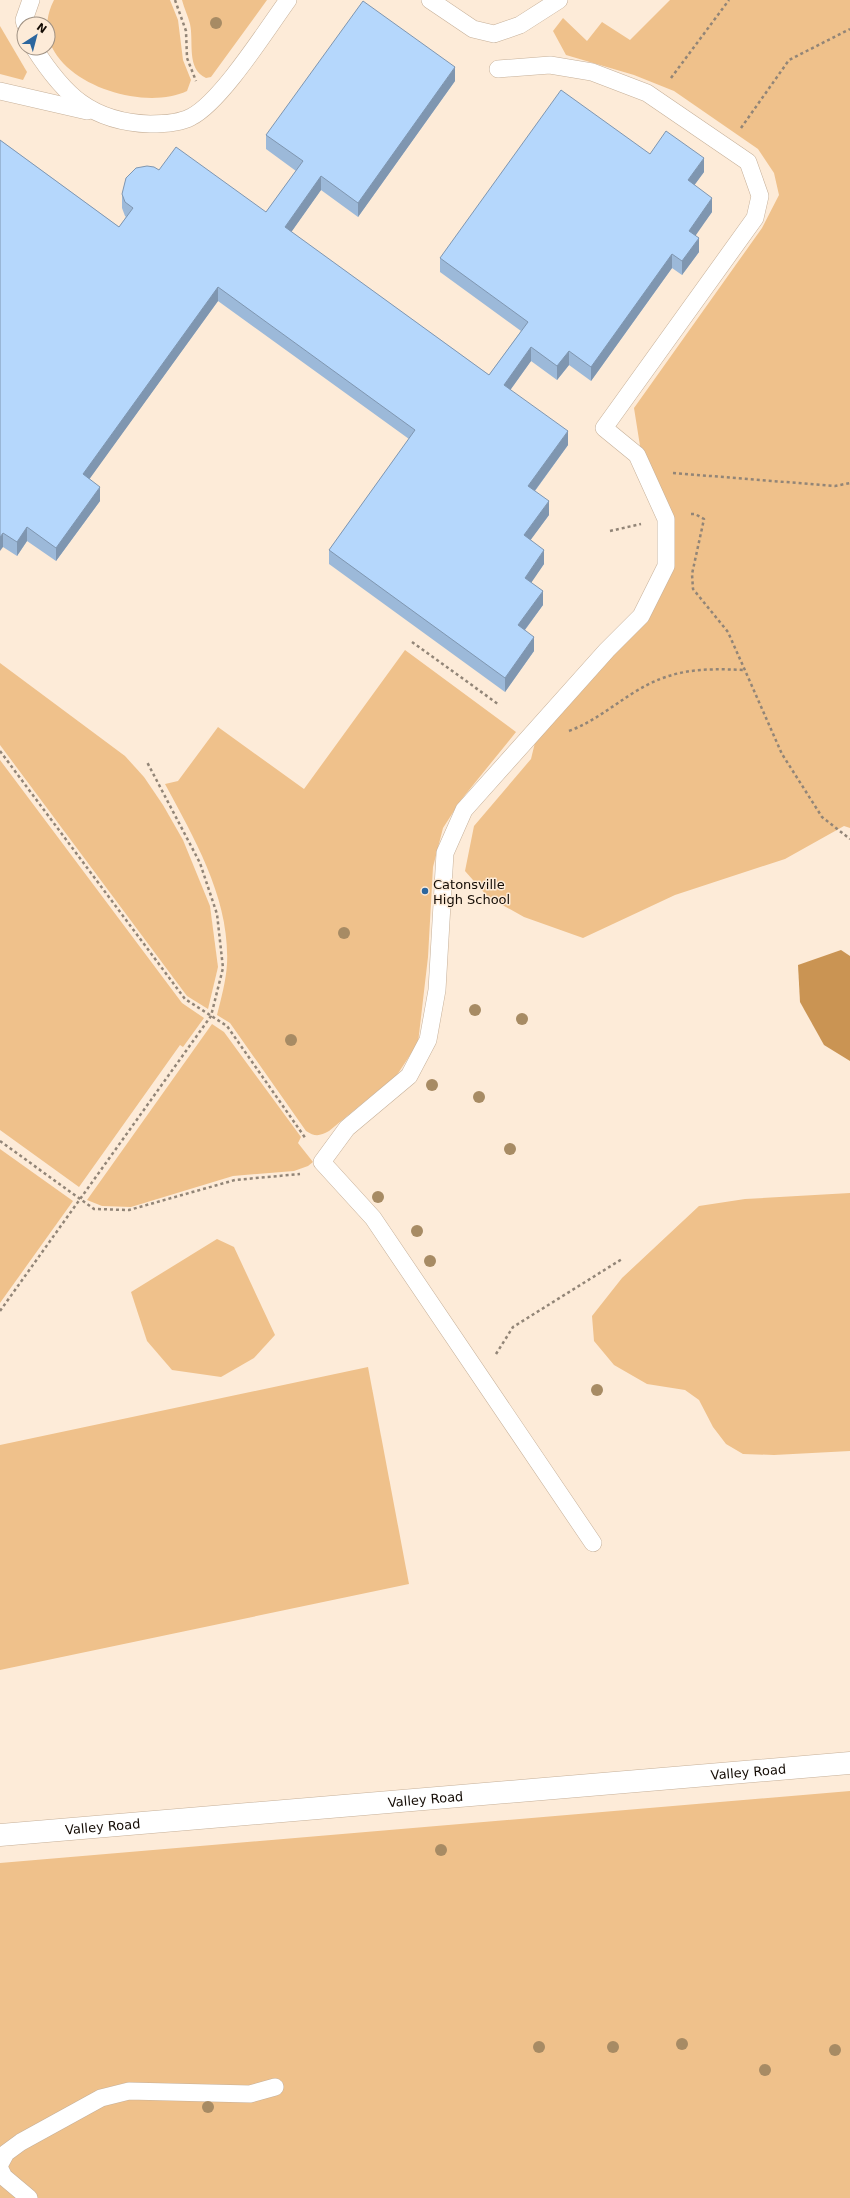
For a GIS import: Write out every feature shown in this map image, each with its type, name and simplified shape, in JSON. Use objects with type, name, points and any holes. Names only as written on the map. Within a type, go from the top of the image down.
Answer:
[{"type":"street","name":"Valley Road","points":[[0,1835],[850,1763]]},
{"type":"lane","points":[[25,16],[30,0]]},
{"type":"lane","points":[[0,91],[92,112],[132,123],[162,124],[191,117],[205,106],[232,77],[288,0]]},
{"type":"lane","points":[[430,0],[474,29],[494,34],[520,25],[559,0]]},
{"type":"lane","points":[[39,56],[46,68],[65,90],[92,112]]},
{"type":"lane","points":[[498,69],[550,65],[592,72],[647,93],[748,162],[760,196],[755,218],[604,428],[637,455],[666,519],[666,566],[641,616],[607,650],[464,810],[445,854],[437,990],[428,1040],[409,1076],[347,1128],[322,1162],[373,1218],[593,1543]]},
{"type":"lane","points":[[0,2164],[6,2153],[20,2142],[101,2098],[129,2091],[250,2094],[275,2087]]},
{"type":"lane","points":[[0,2168],[4,2177],[29,2198]]},
{"type":"path","points":[[175,0],[186,31],[187,58],[205,106]]},
{"type":"path","points":[[655,99],[729,0]]},
{"type":"path","points":[[727,148],[789,60],[850,29]]},
{"type":"path","points":[[644,471],[835,486],[850,483]]},
{"type":"path","points":[[610,531],[695,514],[704,519],[692,574],[693,589],[728,632],[782,754],[822,817],[850,839]]},
{"type":"path","points":[[412,642],[498,704]]},
{"type":"path","points":[[539,726],[552,733],[570,731],[593,720],[633,693],[681,672],[706,668],[745,670]]},
{"type":"path","points":[[0,751],[185,999],[227,1026],[322,1162],[302,1174],[236,1180],[129,1210],[94,1209],[0,1141]]},
{"type":"path","points":[[0,1310],[211,1016],[223,968],[217,914],[200,863],[147,762]]},
{"type":"path","points":[[490,1392],[495,1355],[513,1327],[622,1259]]},
{"type":"shaded area","points":[[54,0],[170,0],[178,20],[183,60],[191,80],[187,91],[165,97],[139,97],[112,92],[87,81],[66,66],[56,52],[56,16],[50,16]]},
{"type":"shaded area","points":[[182,0],[267,0],[211,77],[206,78],[200,74],[193,62],[190,24]]},
{"type":"shaded area","points":[[670,0],[850,0],[850,828],[844,826],[785,859],[675,895],[583,938],[524,917],[488,897],[465,871],[474,826],[531,759],[539,726],[607,650],[666,567],[666,519],[644,471],[634,408],[762,228],[779,195],[774,173],[758,149],[674,91],[634,75],[566,55],[553,31],[563,18],[587,41],[602,22],[630,40]]},
{"type":"shaded area","points":[[0,26],[16,53],[16,56],[18,56],[27,72],[23,80],[0,74]]},
{"type":"shaded area","points":[[405,650],[516,732],[461,800],[443,828],[433,867],[428,957],[418,1043],[397,1075],[329,1131],[320,1135],[315,1135],[306,1131],[230,1023],[217,1015],[227,964],[223,916],[217,893],[199,848],[165,784],[178,781],[218,727],[304,789]]},
{"type":"shaded area","points":[[0,663],[125,756],[144,777],[163,805],[183,840],[210,906],[218,967],[208,1009],[187,996],[0,745]]},
{"type":"shaded area","points":[[0,760],[182,1003],[204,1018],[183,1047],[180,1045],[79,1187],[0,1130]]},
{"type":"shaded area","points":[[841,950],[850,956],[850,1061],[824,1045],[800,1002],[798,965]]},
{"type":"shaded area","points":[[212,1024],[224,1032],[301,1137],[298,1143],[313,1162],[308,1166],[294,1171],[233,1176],[131,1207],[102,1206],[87,1200]]},
{"type":"shaded area","points":[[0,1149],[73,1201],[0,1303]]},
{"type":"shaded area","points":[[850,1193],[850,1451],[774,1455],[743,1454],[726,1444],[713,1427],[699,1400],[685,1390],[647,1384],[614,1365],[594,1341],[592,1316],[622,1278],[699,1206],[745,1199]]},
{"type":"shaded area","points":[[217,1239],[234,1247],[275,1335],[254,1358],[221,1377],[172,1370],[147,1341],[131,1292]]},
{"type":"shaded area","points":[[368,1367],[409,1584],[0,1670],[0,1445]]},
{"type":"shaded area","points":[[850,1791],[850,2198],[0,2198],[0,1863]]},
{"type":"building","points":[[363,1],[455,67],[358,203],[321,176],[285,227],[489,375],[528,322],[440,258],[561,90],[650,154],[666,131],[704,158],[688,180],[712,198],[689,231],[699,238],[682,261],[672,254],[591,367],[569,351],[557,366],[531,347],[504,385],[568,431],[528,486],[549,501],[524,535],[544,550],[525,578],[543,591],[518,625],[534,637],[505,678],[329,550],[415,430],[218,287],[83,474],[100,487],[56,548],[27,527],[17,542],[3,533],[0,537],[0,140],[119,227],[133,208],[125,202],[122,194],[126,178],[136,168],[147,166],[154,167],[159,170],[176,147],[266,212],[303,161],[266,135]]},
{"type":"place","name":"Catonsville High School","points":[[425,891]]}]
